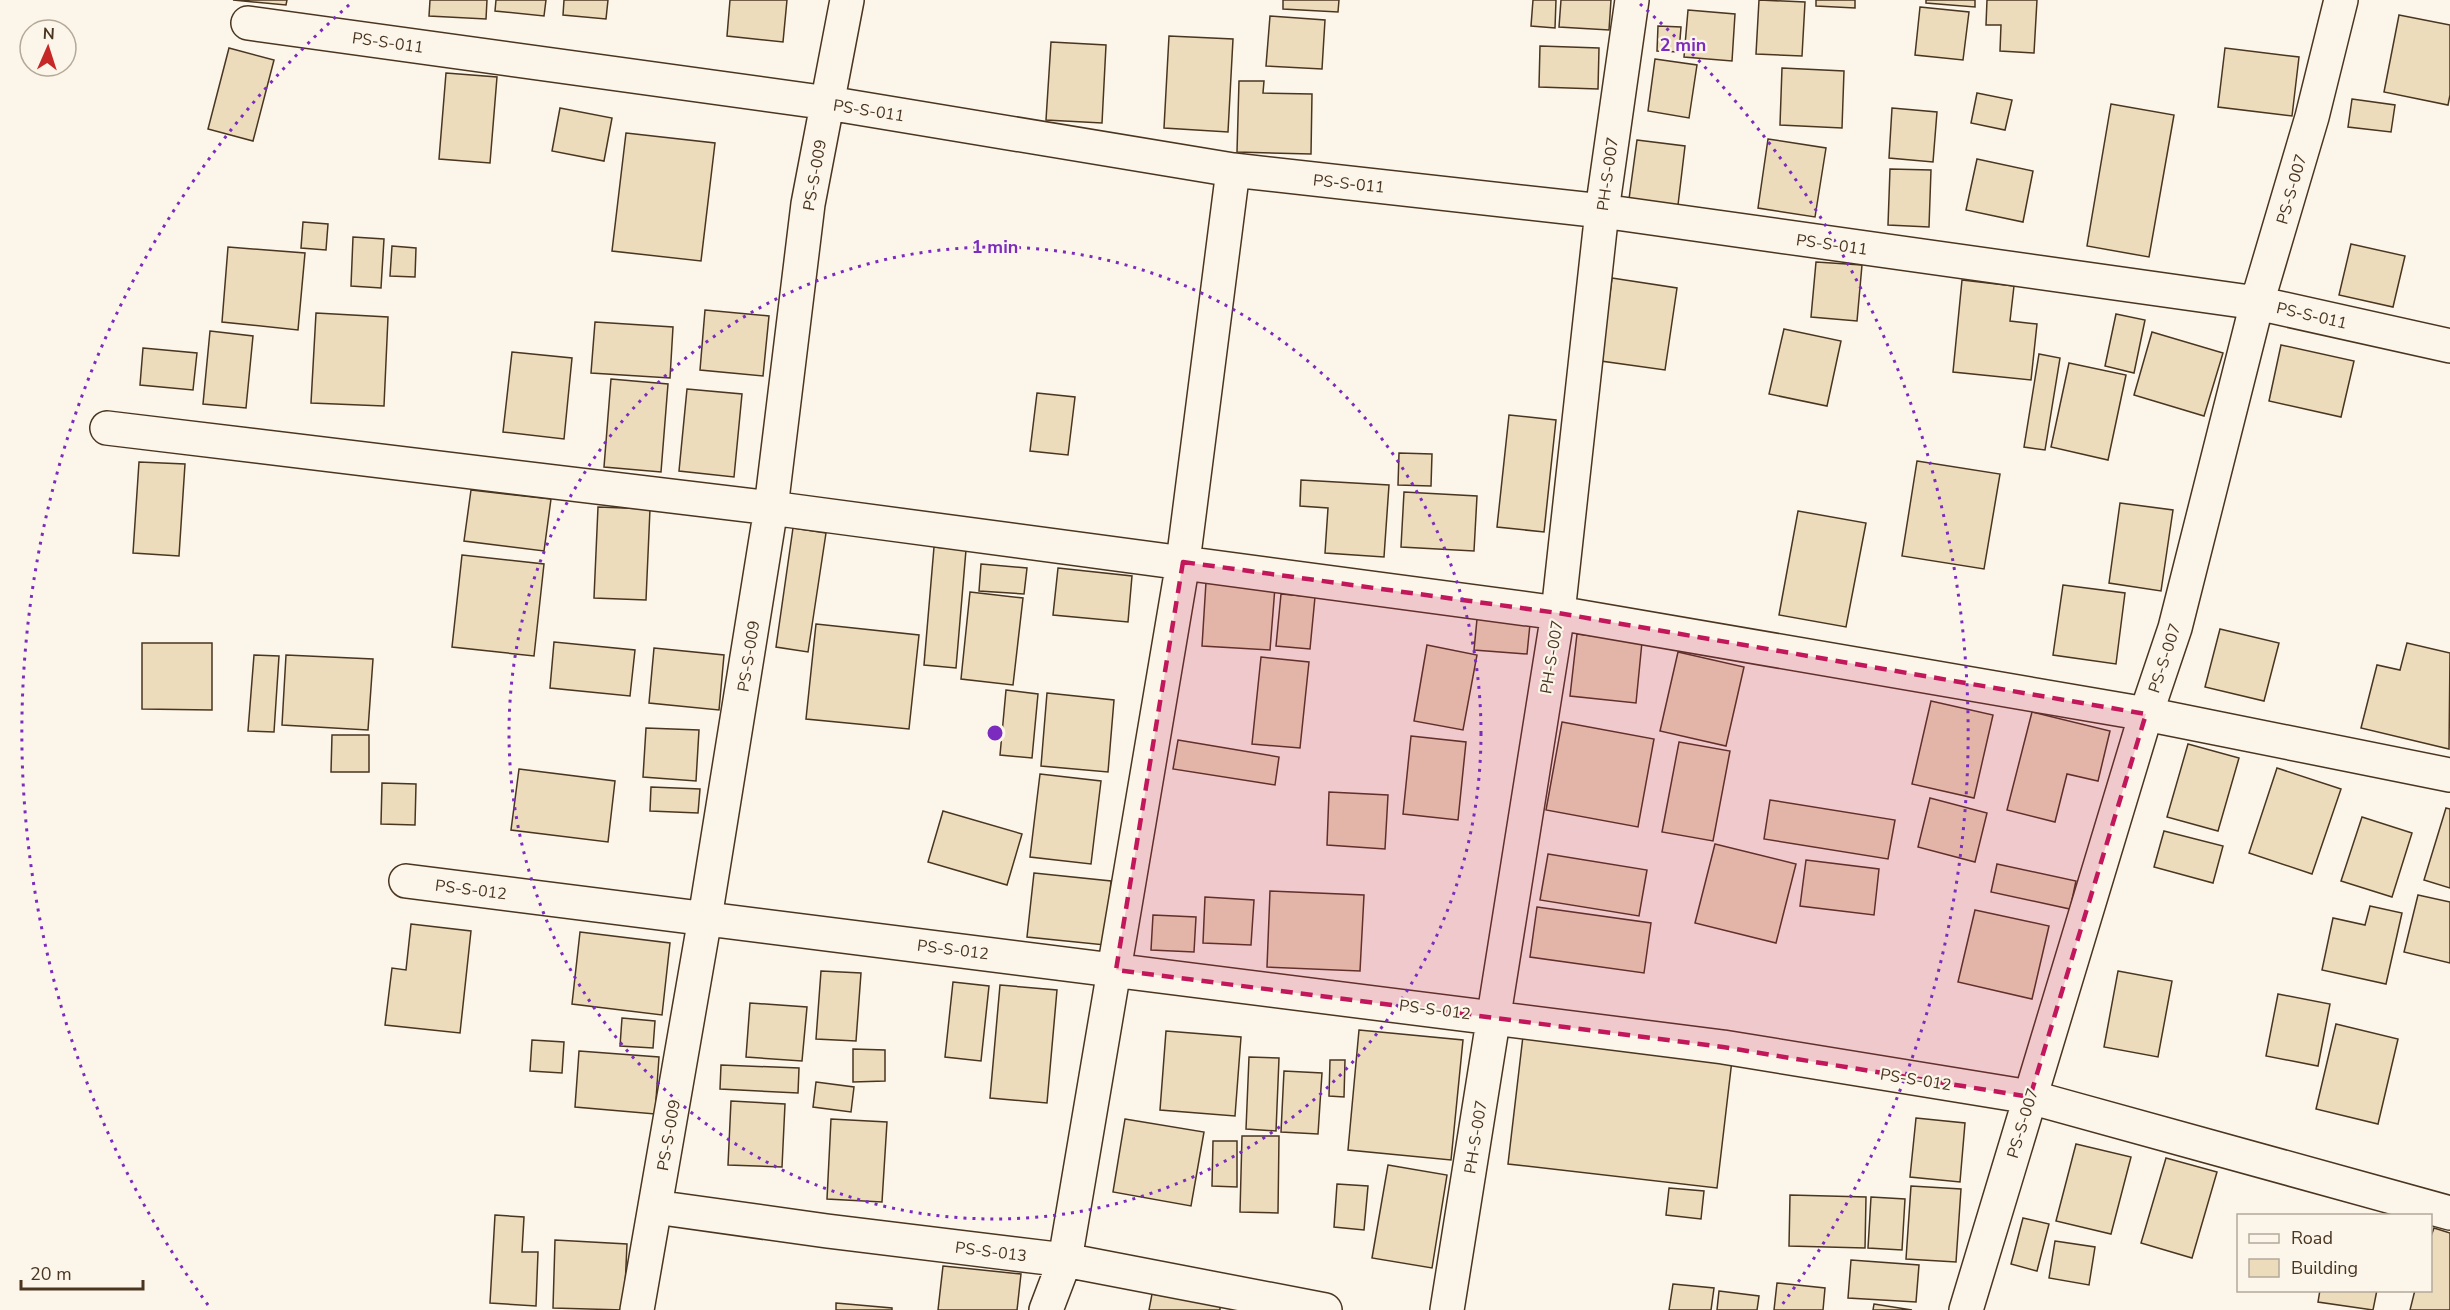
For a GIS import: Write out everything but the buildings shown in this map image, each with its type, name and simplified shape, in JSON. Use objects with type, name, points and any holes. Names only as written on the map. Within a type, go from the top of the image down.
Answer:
[{"type":"street","name":"PS-S-009","points":[[637,1310],[705,918],[771,508],[808,204],[847,0]]},
{"type":"street","name":"PH-S-007","points":[[1447,1310],[1558,613],[1602,212],[1632,0]]},
{"type":"street","name":"PS-S-007","points":[[1966,1310],[2145,714],[2175,628],[2258,303],[2312,117],[2341,0]]},
{"type":"street","name":"PS-S-011","points":[[248,23],[828,103],[1233,170],[1602,212],[2258,303],[2450,346]]},
{"type":"street","points":[[1046,1310],[1065,1260],[1116,970],[1183,562],[1233,170]]},
{"type":"street","points":[[107,428],[771,508],[1558,613],[2145,714],[2450,775]]},
{"type":"street","name":"PS-S-012","points":[[406,881],[1723,1047],[2030,1097],[2450,1213]]},
{"type":"street","name":"PS-S-013","points":[[655,1207],[1065,1260],[1325,1310]]},
{"type":"highlighted area","points":[[1183,562],[1558,613],[2146,714],[2030,1097],[1723,1047],[1116,970]]}]
